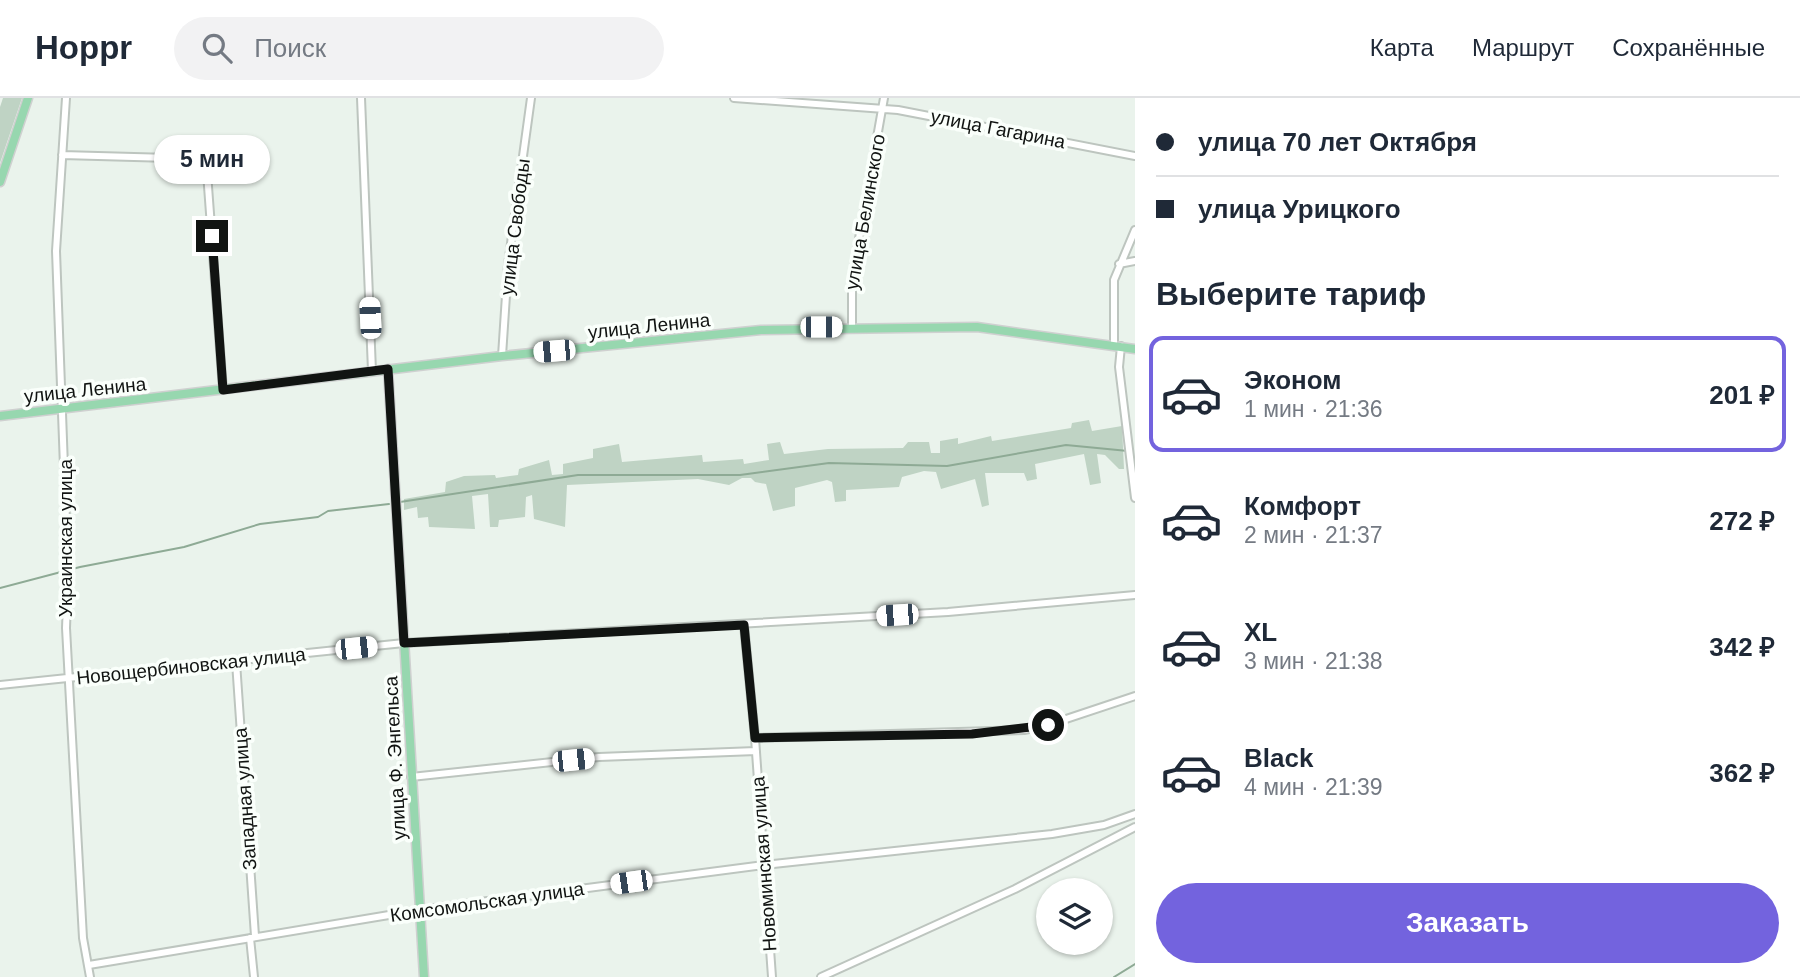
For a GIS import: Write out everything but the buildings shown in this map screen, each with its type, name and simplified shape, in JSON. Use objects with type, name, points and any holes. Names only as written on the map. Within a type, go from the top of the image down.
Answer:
[{"type":"main road","points":[[0,182],[28,98]]},
{"type":"main road","name":"улица Ленина","points":[[0,415],[502,356],[761,330],[978,327],[1135,349]]},
{"type":"main road","name":"улица Ф. Энгельса","points":[[388,369],[424,977]]},
{"type":"street","name":"Украинская улица","points":[[66,98],[56,251],[68,565],[65,628],[83,938],[90,977]]},
{"type":"street","points":[[361,98],[372,371]]},
{"type":"street","name":"улица Свободы","points":[[502,356],[508,265],[531,98]]},
{"type":"street","name":"улица Гагарина","points":[[734,98],[882,108],[1135,156]]},
{"type":"street","name":"улица Белинского","points":[[852,327],[852,278],[884,98]]},
{"type":"street","points":[[62,155],[206,159],[223,390]]},
{"type":"street","points":[[1135,230],[1114,280],[1119,367],[1135,498]]},
{"type":"street","points":[[1119,264],[1135,261]]},
{"type":"street","name":"Новощербиновская улица","points":[[0,685],[404,643],[948,612],[1135,595]]},
{"type":"street","name":"Новоминская улица","points":[[744,625],[772,977]]},
{"type":"street","name":"Западная улица","points":[[236,662],[254,977]]},
{"type":"street","points":[[755,738],[1024,730],[1048,725],[1135,696]]},
{"type":"street","points":[[411,777],[600,757],[756,751]]},
{"type":"street","name":"Комсомольская улица","points":[[89,965],[419,910],[764,864],[1052,834],[1104,825],[1135,814]]},
{"type":"street","points":[[821,977],[1015,889],[1135,827]]},
{"type":"green space","points":[[3,98],[22,98],[0,163],[0,107]]},
{"type":"green space","points":[[1089,420],[1092,431],[1122,426],[1124,469],[1119,469],[1105,455],[1097,454],[1101,483],[1090,485],[1084,454],[1035,464],[1037,479],[1027,481],[1024,473],[985,473],[989,505],[982,507],[975,479],[941,489],[936,472],[924,471],[902,477],[899,487],[846,490],[846,501],[835,502],[832,482],[827,480],[795,488],[795,506],[773,511],[766,484],[755,482],[751,478],[742,478],[729,485],[698,479],[567,485],[565,527],[534,519],[532,495],[526,497],[525,517],[499,520],[498,527],[490,527],[488,494],[472,496],[475,529],[429,527],[428,517],[418,518],[417,507],[404,510],[404,499],[445,492],[446,482],[464,476],[495,475],[496,478],[518,475],[519,469],[549,460],[552,475],[563,474],[563,464],[593,458],[593,449],[619,444],[622,462],[702,455],[703,462],[743,459],[744,464],[769,460],[767,444],[780,442],[784,454],[828,449],[903,448],[908,442],[929,442],[931,453],[940,453],[940,441],[958,438],[958,444],[991,436],[992,441],[1071,428],[1072,423]]},
{"type":"waterway","points":[[400,502],[578,475],[740,475],[829,463],[947,466],[1066,445],[1128,451]]},
{"type":"waterway","points":[[0,588],[80,567],[184,547],[260,524],[318,517],[328,511],[389,504]]},
{"type":"waterway","points":[[1114,977],[1135,964]]},
{"type":"route","points":[[212,236],[223,390],[388,369],[404,643],[744,625],[755,738],[972,734],[1024,730],[1048,725]]}]
